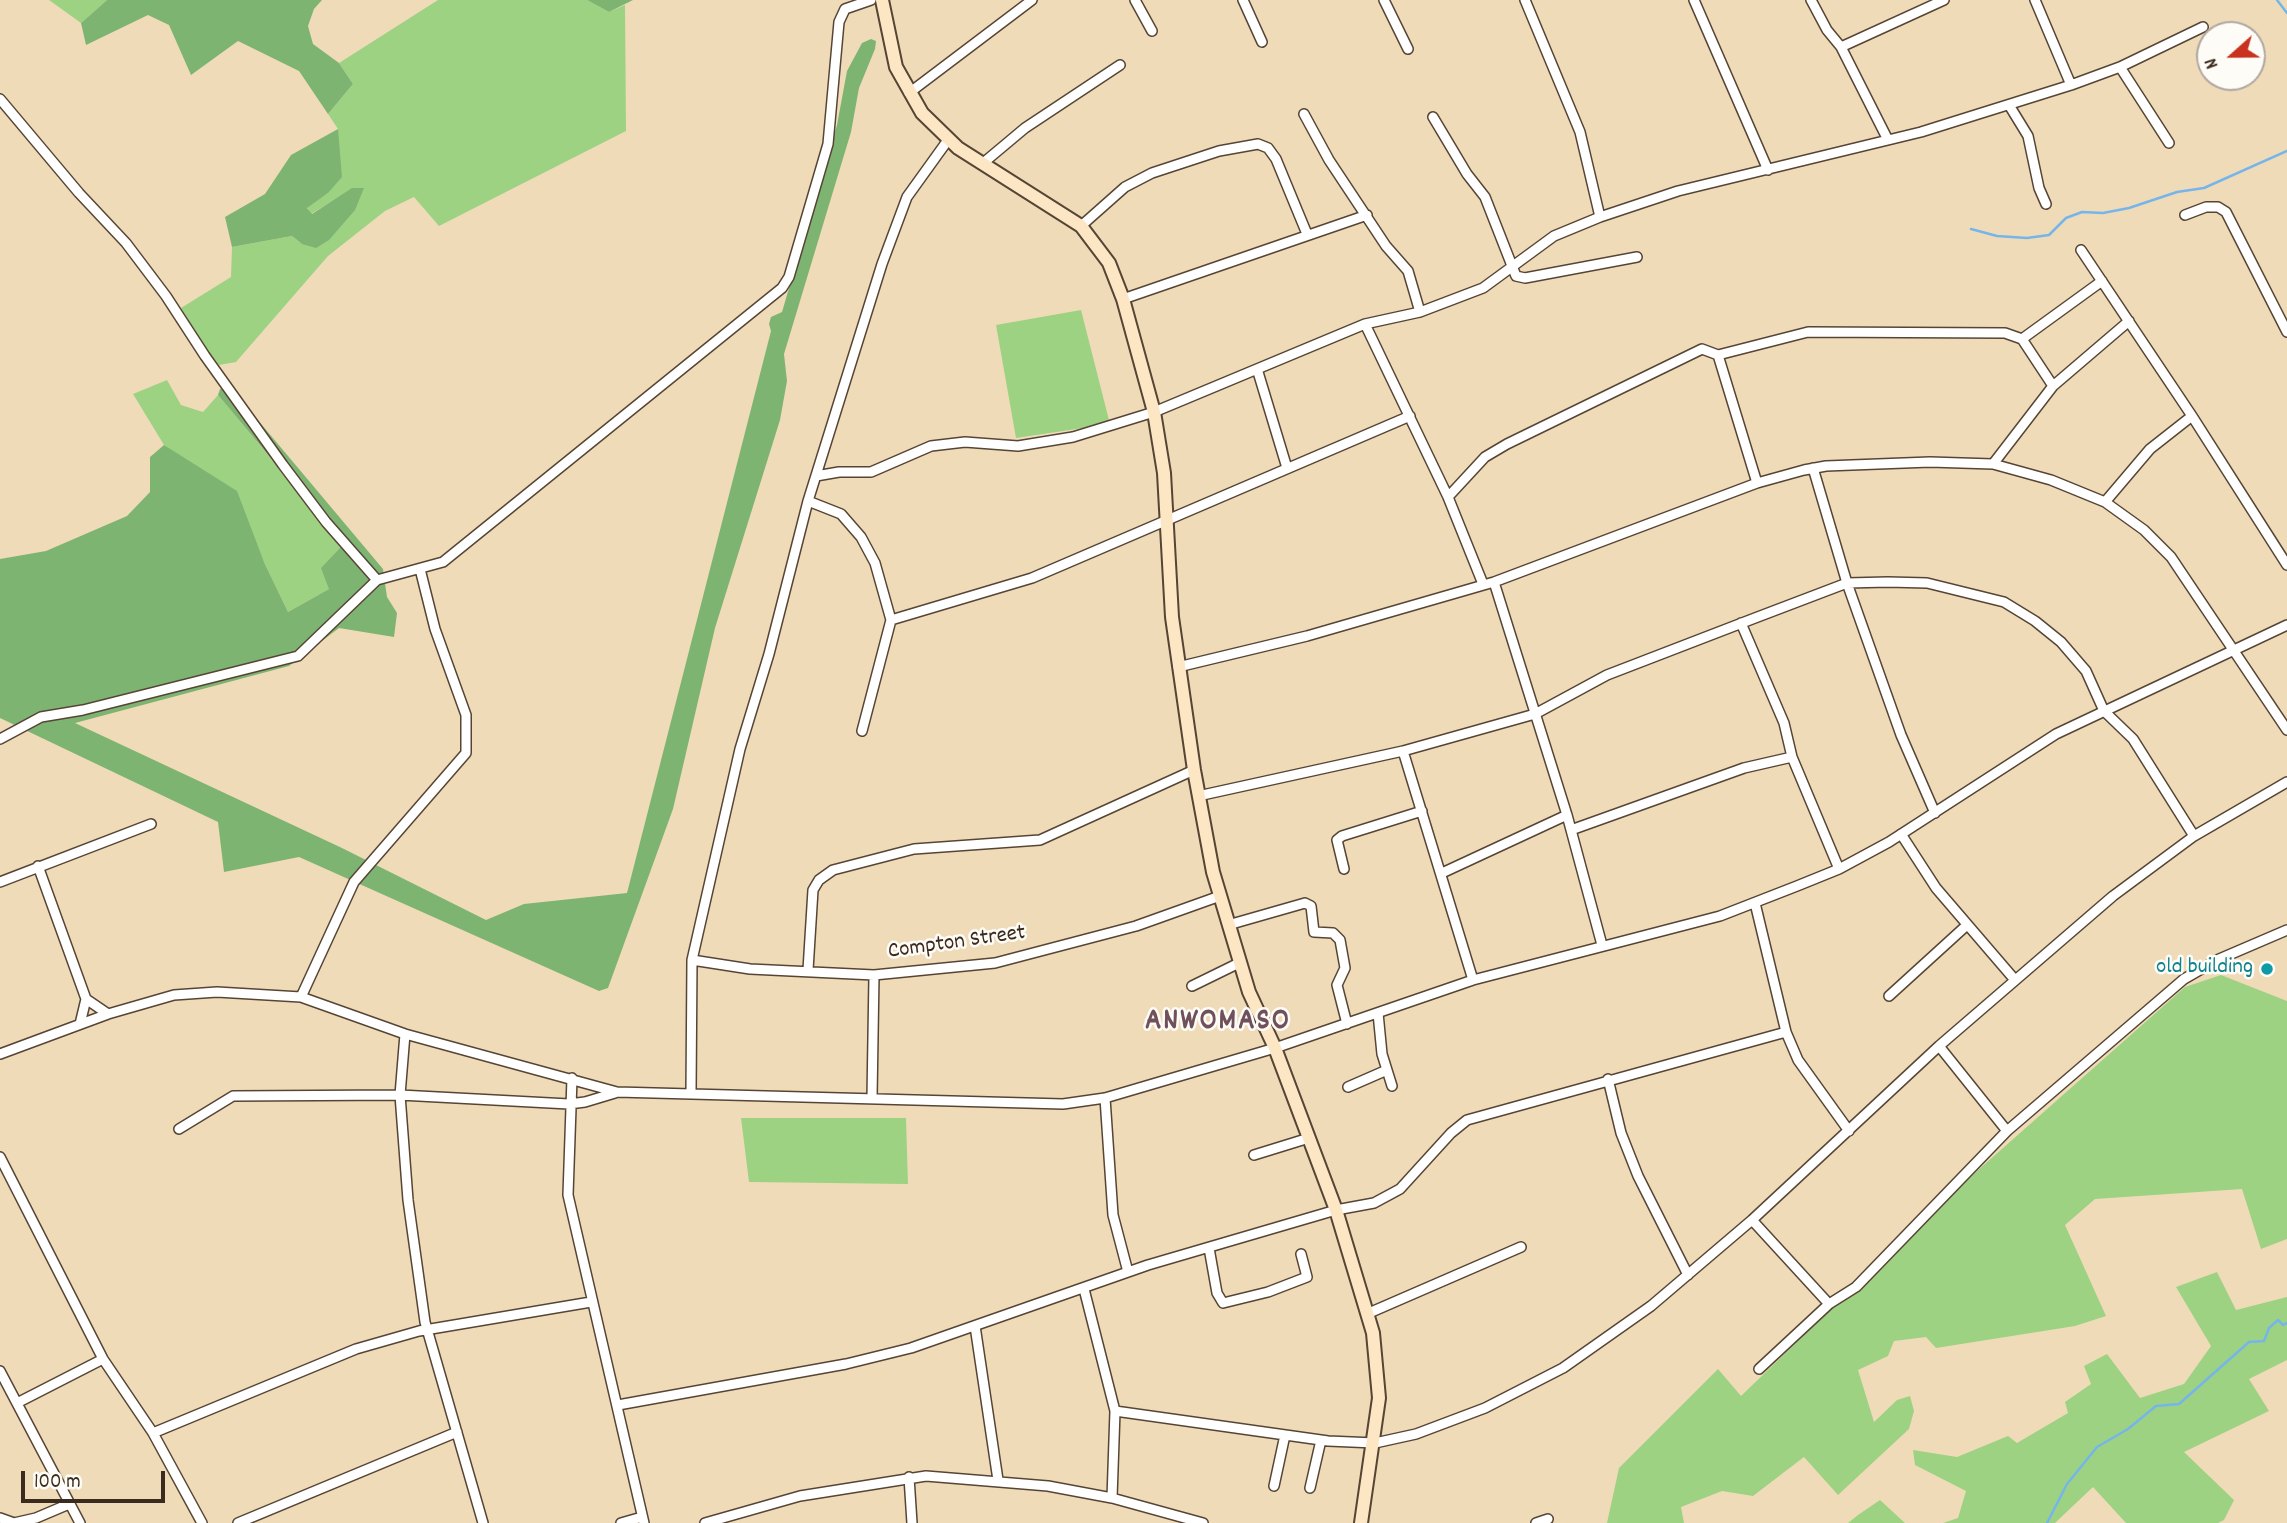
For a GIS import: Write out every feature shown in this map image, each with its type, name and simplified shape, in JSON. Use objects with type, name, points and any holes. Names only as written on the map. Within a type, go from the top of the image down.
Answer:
[{"type":"street","points":[[0,739],[41,717],[83,710],[298,656],[377,580],[443,562],[782,288],[789,277],[828,144],[839,22],[845,9],[871,0]]},
{"type":"street","points":[[882,0],[896,67],[922,113],[948,139],[982,164],[1081,226],[1109,263],[1124,299],[1154,412],[1169,517],[1172,617],[1178,667],[1198,796],[1220,896],[1239,963],[1275,1048],[1336,1210],[1369,1313],[1380,1380],[1375,1443],[1362,1523]]},
{"type":"street","points":[[909,93],[1032,0]]},
{"type":"street","points":[[1135,0],[1152,31]]},
{"type":"street","points":[[1242,0],[1262,42]]},
{"type":"street","points":[[1384,0],[1408,49]]},
{"type":"street","points":[[1525,0],[1580,132],[1600,217]]},
{"type":"street","points":[[1694,0],[1768,170]]},
{"type":"street","points":[[1811,0],[1827,30],[1841,47],[1888,140]]},
{"type":"street","points":[[1841,47],[1941,0]]},
{"type":"street","points":[[2035,0],[2071,85]]},
{"type":"street","points":[[816,476],[871,471],[931,446],[965,442],[1018,446],[1073,437],[1154,412],[1258,372],[1365,324],[1420,312],[1483,288],[1555,236],[1600,217],[1678,191],[1888,140],[2071,85],[2120,67],[2196,30]]},
{"type":"street","points":[[982,164],[1025,128],[1121,65]]},
{"type":"street","points":[[2120,67],[2169,143]]},
{"type":"street","points":[[0,99],[79,193],[126,243],[283,465],[326,522],[377,580]]},
{"type":"street","points":[[2009,104],[2028,136],[2039,188],[2046,204]]},
{"type":"street","points":[[1304,114],[1329,160],[1408,271],[1420,312]]},
{"type":"street","points":[[1433,117],[1467,174],[1485,197],[1516,276],[1525,278],[1637,257]]},
{"type":"street","points":[[691,1093],[692,960],[740,749],[769,654],[808,501],[897,222],[907,197],[948,139]]},
{"type":"street","points":[[1081,226],[1125,187],[1152,173],[1219,151],[1258,144],[1268,148],[1276,159],[1307,234]]},
{"type":"street","points":[[2185,215],[2206,207],[2218,207],[2225,212],[2287,331]]},
{"type":"street","points":[[1124,299],[1367,215]]},
{"type":"street","points":[[2081,250],[2193,416],[2287,565]]},
{"type":"street","points":[[2022,339],[2102,281]]},
{"type":"street","points":[[1993,464],[2053,386],[2129,321]]},
{"type":"street","points":[[1365,324],[1448,497],[1483,584]]},
{"type":"street","points":[[1718,355],[1808,332],[2005,333],[2022,339],[2053,386]]},
{"type":"street","points":[[1448,497],[1485,457],[1507,444],[1694,352],[1710,350],[1718,355],[1756,483]]},
{"type":"street","points":[[1258,372],[1287,468]]},
{"type":"street","points":[[891,620],[1032,578],[1169,517],[1410,416]]},
{"type":"street","points":[[2105,502],[2150,449],[2193,416]]},
{"type":"street","points":[[1178,667],[1307,636],[1494,582],[1756,483],[1813,468],[1930,463],[1993,464],[2051,480],[2105,502],[2144,530],[2171,557],[2287,730]]},
{"type":"street","points":[[1813,468],[1847,583],[1900,735],[1935,813]]},
{"type":"street","points":[[808,501],[841,514],[861,537],[874,563],[891,620],[862,731]]},
{"type":"street","points":[[301,998],[354,882],[466,753],[466,715],[435,629],[420,569]]},
{"type":"street","points":[[1494,582],[1567,815],[1602,945]]},
{"type":"street","points":[[1198,796],[1403,751],[1535,714],[1607,674],[1847,583],[1927,583],[2004,602],[2035,621],[2061,642],[2086,671],[2104,711],[2133,739],[2194,836]]},
{"type":"street","points":[[1741,623],[1784,723],[1792,757],[1839,869]]},
{"type":"street","points":[[0,1054],[108,1014],[174,995],[217,992],[301,998],[405,1034],[617,1092],[1063,1104],[1105,1098],[1275,1048],[1473,980],[1682,926],[1755,903],[1839,869],[1935,813],[2056,734],[2287,625]]},
{"type":"street","points":[[1403,751],[1473,980]]},
{"type":"street","points":[[1571,830],[1745,768],[1792,757]]},
{"type":"street","points":[[808,970],[813,890],[819,880],[833,870],[914,849],[1040,840],[1194,770]]},
{"type":"street","points":[[1115,1411],[1321,1440],[1375,1443],[1416,1434],[1485,1408],[1563,1368],[1642,1313],[1688,1275],[1752,1220],[1939,1046],[2148,867],[2248,802],[2287,782]]},
{"type":"street","points":[[1345,869],[1337,840],[1342,836],[1422,811]]},
{"type":"street","points":[[1442,873],[1567,815]]},
{"type":"street","points":[[0,881],[151,824]]},
{"type":"street","points":[[1901,834],[1917,862],[2015,980]]},
{"type":"street","points":[[38,866],[86,999],[80,1024]]},
{"type":"street","name":"Compton Street","points":[[692,960],[750,969],[874,975],[995,963],[1136,926],[1220,896]]},
{"type":"street","points":[[1228,925],[1305,903],[1311,906],[1314,932],[1333,933],[1340,940],[1345,968],[1337,985],[1346,1024]]},
{"type":"street","points":[[1755,903],[1786,1032],[1798,1060],[1849,1131]]},
{"type":"street","points":[[1889,996],[1967,925]]},
{"type":"street","points":[[1759,1369],[1829,1304],[1856,1287],[2007,1131],[2184,979],[2217,960],[2287,930]]},
{"type":"street","points":[[1192,986],[1239,963]]},
{"type":"street","points":[[872,1098],[874,975]]},
{"type":"street","points":[[86,999],[108,1014]]},
{"type":"street","points":[[1378,1013],[1392,1086]]},
{"type":"street","points":[[618,1405],[846,1364],[911,1348],[1128,1272],[1336,1210],[1374,1203],[1394,1194],[1451,1133],[1467,1120],[1786,1032]]},
{"type":"street","points":[[405,1034],[400,1095],[408,1200],[427,1330],[483,1523]]},
{"type":"street","points":[[1939,1046],[2007,1131]]},
{"type":"street","points":[[1348,1087],[1387,1070]]},
{"type":"street","points":[[572,1078],[569,1104],[569,1195],[643,1520],[621,1523]]},
{"type":"street","points":[[1608,1079],[1621,1133],[1638,1176],[1688,1275]]},
{"type":"street","points":[[179,1129],[233,1096],[400,1095],[569,1104],[586,1102],[617,1092]]},
{"type":"street","points":[[1105,1098],[1114,1215],[1128,1272]]},
{"type":"street","points":[[1254,1154],[1309,1138]]},
{"type":"street","points":[[0,1157],[103,1359],[152,1433],[202,1523]]},
{"type":"street","points":[[1752,1220],[1829,1304]]},
{"type":"street","points":[[1369,1313],[1521,1247]]},
{"type":"street","points":[[1209,1248],[1217,1293],[1223,1303],[1268,1292],[1307,1277],[1301,1254]]},
{"type":"street","points":[[1084,1289],[1115,1411],[1112,1498]]},
{"type":"street","points":[[152,1433],[356,1349],[427,1330],[591,1301]]},
{"type":"street","points":[[975,1326],[998,1480]]},
{"type":"street","points":[[17,1402],[103,1359]]},
{"type":"street","points":[[0,1371],[80,1523]]},
{"type":"street","points":[[238,1523],[457,1432]]},
{"type":"street","points":[[1274,1486],[1285,1435]]},
{"type":"street","points":[[1310,1488],[1321,1440]]},
{"type":"street","points":[[909,1477],[912,1523]]},
{"type":"street","points":[[705,1523],[800,1496],[909,1477],[998,1480],[1112,1498],[1203,1523]]},
{"type":"street","points":[[0,1518],[14,1523],[36,1518],[69,1504]]},
{"type":"street","points":[[1536,1523],[1548,1519]]},
{"type":"green space","points":[[49,0],[107,0],[81,23]]},
{"type":"green space","points":[[107,0],[322,0],[314,9],[308,26],[313,44],[339,63],[353,84],[328,114],[299,71],[238,41],[191,75],[169,25],[148,15],[86,45],[81,23]]},
{"type":"green space","points":[[438,0],[587,0],[609,12],[625,5],[626,131],[439,226],[414,197],[385,211],[328,256],[236,362],[219,365],[195,335],[181,308],[231,277],[232,247],[292,236],[302,244],[352,189],[311,214],[307,207],[328,193],[338,129],[328,114],[353,84],[339,63]]},
{"type":"green space","points":[[587,0],[633,0],[609,12]]},
{"type":"green space","points":[[871,39],[876,41],[875,49],[859,88],[851,132],[784,354],[787,381],[780,420],[715,628],[673,809],[608,988],[599,991],[299,857],[224,872],[218,822],[0,718],[0,559],[46,551],[127,516],[150,492],[150,457],[164,445],[237,491],[264,562],[288,612],[329,589],[321,568],[343,545],[218,395],[220,389],[230,387],[383,569],[387,597],[397,613],[394,637],[339,628],[289,666],[75,723],[342,848],[486,920],[524,904],[627,893],[771,331],[771,317],[782,312],[837,125],[847,71],[862,43]]},
{"type":"green space","points":[[338,129],[342,177],[328,193],[307,208],[312,214],[352,188],[364,188],[355,210],[329,240],[316,248],[302,244],[292,236],[232,247],[225,217],[265,194],[291,155]]},
{"type":"green space","points":[[1081,310],[1110,424],[1016,438],[996,325]]},
{"type":"green space","points":[[167,380],[181,405],[203,412],[218,395],[343,546],[329,589],[288,612],[264,562],[198,470],[164,445],[133,394]]},
{"type":"green space","points":[[2221,975],[2287,1001],[2287,1239],[2261,1249],[2242,1189],[2095,1199],[2065,1225],[2106,1316],[2075,1326],[1936,1348],[1926,1337],[1894,1341],[1888,1356],[1858,1370],[1874,1422],[1897,1400],[1910,1396],[1914,1411],[1909,1429],[1838,1495],[1804,1457],[1753,1496],[1722,1491],[1681,1507],[1684,1523],[1607,1523],[1619,1468],[1718,1369],[1741,1396],[1942,1202],[2185,987]]},
{"type":"green space","points":[[741,1118],[906,1118],[908,1184],[749,1182]]},
{"type":"green space","points":[[2217,1272],[2236,1310],[2287,1297],[2287,1360],[2249,1379],[2269,1411],[2184,1452],[2234,1500],[2224,1520],[2218,1523],[2126,1523],[2093,1487],[2055,1523],[1943,1523],[1958,1518],[1966,1491],[1915,1465],[1913,1450],[1957,1457],[2008,1436],[2017,1443],[2068,1413],[2065,1402],[2091,1384],[2084,1366],[2107,1354],[2140,1398],[2184,1384],[2211,1346],[2176,1287]]},
{"type":"green space","points":[[1880,1500],[1905,1523],[1848,1523],[1858,1515]]},
{"type":"waterway","points":[[2277,0],[2287,13]]},
{"type":"waterway","points":[[1971,229],[1997,236],[2027,238],[2049,235],[2066,218],[2082,212],[2103,213],[2129,208],[2177,192],[2204,188],[2287,151]]},
{"type":"waterway","points":[[2047,1523],[2067,1484],[2097,1447],[2128,1429],[2156,1406],[2179,1404],[2249,1342],[2264,1341],[2269,1328],[2278,1320],[2283,1325],[2287,1323]]},
{"type":"place","name":"old building","points":[[2267,969]]},
{"type":"district","name":"ANWOMASO","points":[[1218,1024]]}]
